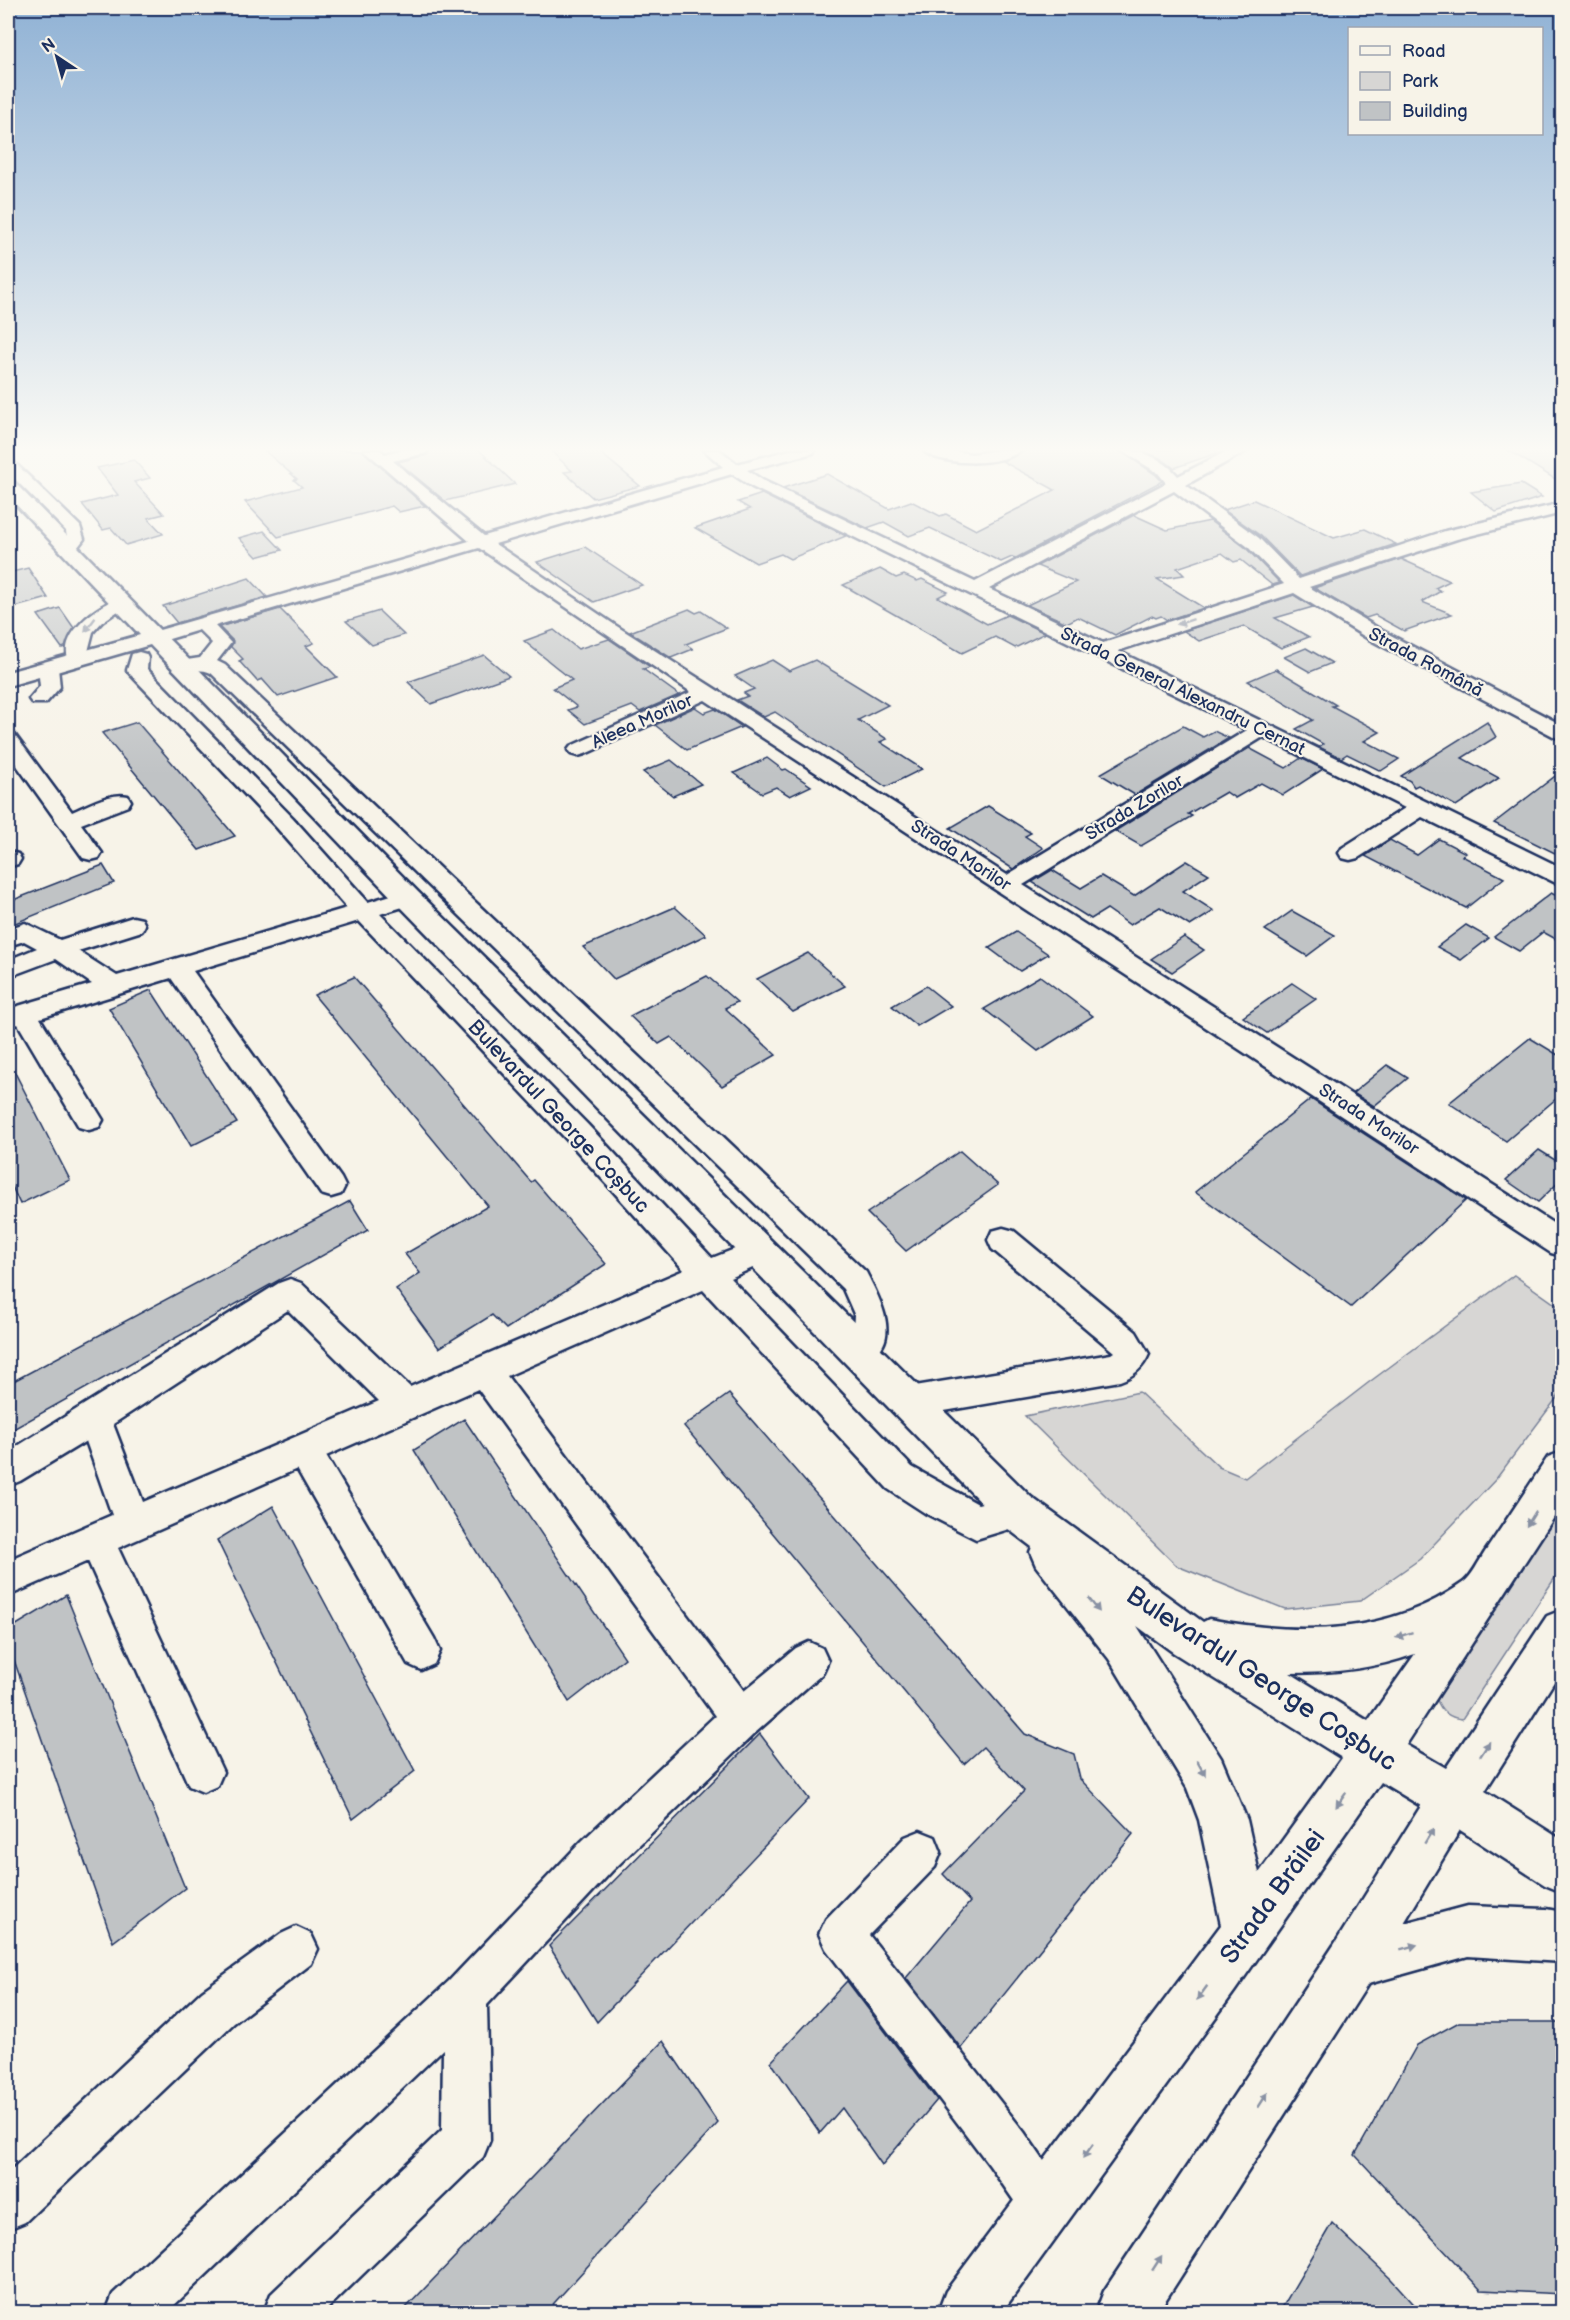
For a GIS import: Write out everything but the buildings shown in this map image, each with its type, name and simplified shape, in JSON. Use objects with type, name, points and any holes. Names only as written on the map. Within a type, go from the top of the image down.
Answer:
[{"type":"main road","name":"Bulevardul George Coșbuc","points":[[78,558],[121,603],[147,647]]},
{"type":"main road","points":[[78,659],[96,650],[108,639],[119,615],[121,603]]},
{"type":"main road","points":[[8,679],[78,659],[147,647],[160,660],[181,666]]},
{"type":"main road","name":"Bulevardul George Coșbuc","points":[[181,666],[1017,1511],[1189,1638],[1453,1798],[1563,1868]]},
{"type":"main road","name":"Strada Brăilei","points":[[967,2313],[1248,1930],[1374,1752],[1489,1585],[1563,1470]]},
{"type":"main road","points":[[1017,1511],[1124,1644],[1205,1774],[1223,1820],[1248,1930]]},
{"type":"main road","points":[[1189,1638],[1258,1650],[1334,1649],[1375,1645],[1457,1615],[1489,1585]]},
{"type":"main road","points":[[1125,2313],[1352,1963],[1453,1798],[1562,1632]]},
{"type":"main road","points":[[1352,1963],[1468,1931],[1546,1934],[1563,1937]]},
{"type":"street","points":[[147,647],[203,624],[429,558]]},
{"type":"street","name":"Strada Morilor","points":[[505,558],[707,692],[1563,1245]]},
{"type":"street","name":"Strada General Alexandru Cernat","points":[[911,558],[1563,878]]},
{"type":"street","points":[[975,589],[1033,558]]},
{"type":"street","name":"Strada Română","points":[[1268,558],[1296,586],[1347,620],[1562,732]]},
{"type":"street","points":[[1102,650],[1380,558]]},
{"type":"street","points":[[203,624],[222,643],[206,663]]},
{"type":"street","name":"Bulevardul George Coșbuc","points":[[147,647],[136,670],[285,823],[363,911],[578,1133],[707,1274],[900,1478],[976,1522],[1017,1511]]},
{"type":"street","points":[[181,666],[206,663],[218,669],[855,1281],[870,1314],[869,1342],[857,1350]]},
{"type":"street","points":[[39,699],[50,687],[48,668]]},
{"type":"street","name":"Aleea Morilor","points":[[578,750],[707,692]]},
{"type":"street","name":"Strada Zorilor","points":[[1007,885],[1261,730]]},
{"type":"street","points":[[8,740],[91,854]]},
{"type":"street","points":[[68,821],[120,801]]},
{"type":"street","points":[[1350,853],[1421,808]]},
{"type":"street","points":[[89,1120],[16,1015],[408,898]]},
{"type":"street","points":[[8,969],[58,949],[133,925]]},
{"type":"street","points":[[8,938],[25,931],[58,949],[112,985]]},
{"type":"street","points":[[177,967],[331,1186]]},
{"type":"street","points":[[909,1402],[1120,1367],[1133,1354],[1125,1342],[1003,1240]]},
{"type":"street","points":[[8,1578],[760,1251]]},
{"type":"street","points":[[8,1470],[94,1418],[290,1292],[406,1405]]},
{"type":"street","points":[[484,1371],[741,1719]]},
{"type":"street","points":[[94,1418],[133,1523]]},
{"type":"street","points":[[304,1450],[421,1652]]},
{"type":"street","points":[[96,1539],[202,1772]]},
{"type":"street","points":[[131,2313],[465,1997],[597,1856],[741,1719],[808,1661]]},
{"type":"street","points":[[920,1852],[841,1934],[1007,2149],[1047,2207]]},
{"type":"street","points":[[8,2205],[218,2007],[296,1949]]},
{"type":"street","points":[[289,2313],[466,2140],[465,1997]]},
{"type":"green space","points":[[1514,1275],[1562,1309],[1562,1391],[1496,1479],[1420,1559],[1360,1601],[1285,1609],[1177,1566],[1025,1416],[1139,1392],[1219,1467],[1245,1478]]},
{"type":"green space","points":[[1562,1506],[1562,1567],[1462,1719],[1446,1713],[1437,1700]]}]
